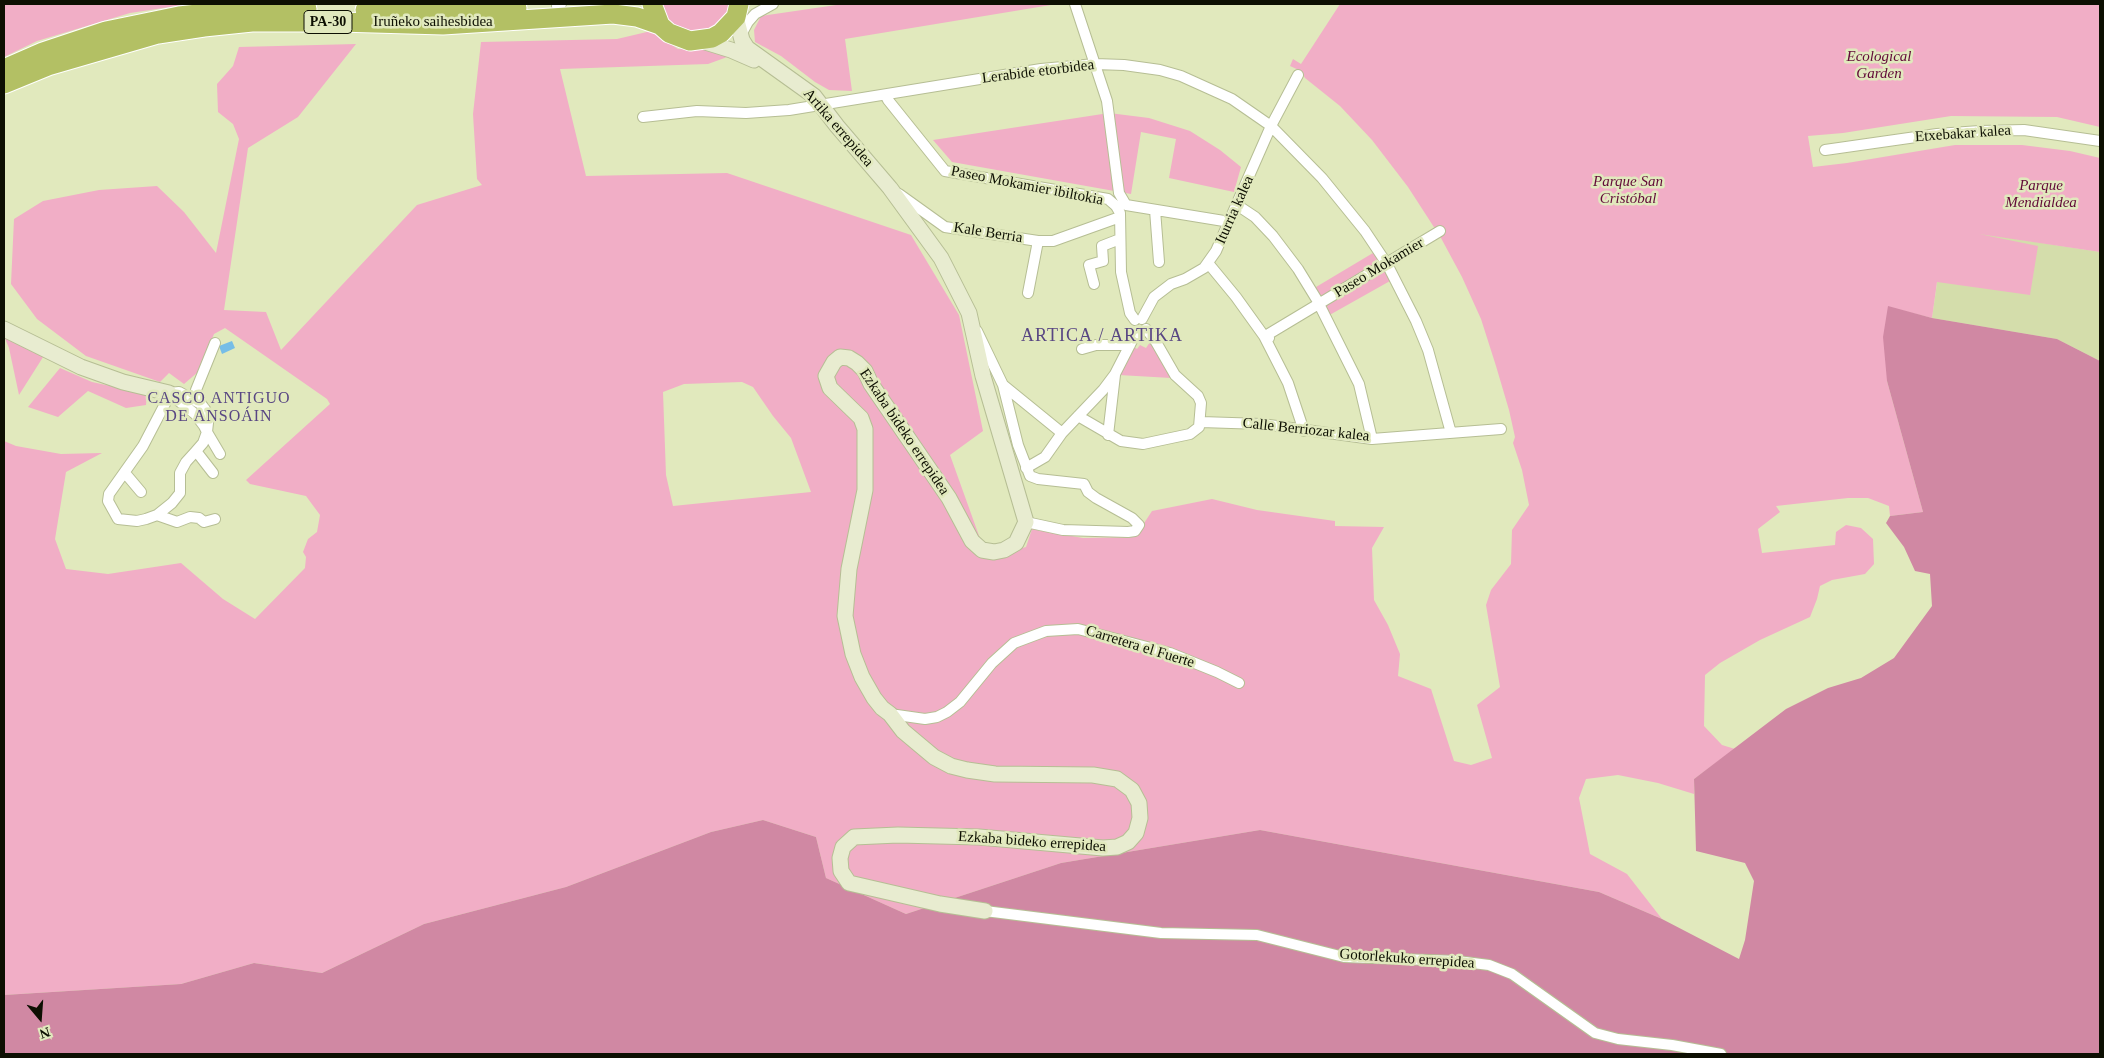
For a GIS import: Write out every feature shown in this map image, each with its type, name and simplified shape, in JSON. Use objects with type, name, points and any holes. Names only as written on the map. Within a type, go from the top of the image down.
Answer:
[{"type":"highway","name":"Iruñeko saihesbidea","points":[[4,69],[43,52],[106,32],[179,16],[267,9],[432,11],[593,4]]},
{"type":"highway","points":[[652,4],[660,25]]},
{"type":"highway","name":"Iruñeko saihesbidea","points":[[4,84],[48,66],[158,34],[252,22],[443,25],[612,14],[637,17],[660,25]]},
{"type":"highway","points":[[702,41],[722,34],[741,14]]},
{"type":"highway","name":"PA-30","points":[[660,25],[678,38],[702,41]]},
{"type":"street","points":[[741,14],[748,22],[755,14],[773,4]]},
{"type":"street","name":"Paseo Mokamier ibiltokia","points":[[1075,4],[1108,101],[1119,193],[1126,205],[1230,222]]},
{"type":"street","name":"Artika errepidea","points":[[741,14],[747,48],[803,87],[890,188]]},
{"type":"street","name":"Artika errepidea","points":[[702,41],[731,50],[782,73]]},
{"type":"street","name":"Lerabide etorbidea","points":[[642,117],[697,110],[746,113],[789,110],[1041,70],[1095,64],[1124,65],[1160,70],[1181,76],[1232,98],[1271,126],[1322,178],[1365,231],[1387,264],[1428,350],[1451,433]]},
{"type":"street","name":"Iturria kalea","points":[[1138,319],[1154,297],[1171,284],[1185,279],[1208,263],[1230,222],[1271,126],[1298,75]]},
{"type":"street","name":"Paseo Mokamier ibiltokia","points":[[886,96],[945,171],[1108,200],[1116,206],[1120,217],[1121,272],[1130,313],[1146,323],[1141,331],[1156,342],[1175,375],[1198,396],[1201,403],[1201,422]]},
{"type":"street","name":"Etxebakar kalea","points":[[1825,150],[1937,134],[1980,131],[2024,130],[2100,141]]},
{"type":"street","points":[[890,188],[941,258],[964,302],[971,322],[983,376],[1026,522],[1063,530],[1136,531],[1139,525],[1132,518],[1096,498],[1088,492],[1084,484],[1038,479],[1030,476],[1026,468],[1003,385],[979,333],[971,322]]},
{"type":"street","name":"Kale Berria","points":[[890,188],[945,227],[1038,241],[1053,241],[1120,217]]},
{"type":"street","name":"Paseo Mokamier","points":[[1237,206],[1255,217],[1273,236],[1298,269],[1319,304],[1359,384],[1372,439]]},
{"type":"street","points":[[1155,210],[1159,262]]},
{"type":"street","name":"Paseo Mokamier","points":[[1266,340],[1269,338],[1267,335],[1440,231]]},
{"type":"street","points":[[1094,284],[1089,265],[1102,262],[1102,246],[1120,240]]},
{"type":"street","name":"Kale Berria","points":[[1028,292],[1038,241]]},
{"type":"street","points":[[1208,263],[1236,296],[1266,340],[1288,383],[1304,431]]},
{"type":"street","points":[[4,329],[81,367],[123,382],[174,393],[201,404]]},
{"type":"street","points":[[1026,468],[1045,457],[1062,433],[1115,374],[1130,345],[1141,331]]},
{"type":"street","points":[[196,390],[193,388],[174,393],[168,400],[143,446],[109,494],[108,501],[118,519],[137,521],[157,514],[172,503],[180,493],[180,473],[204,443],[207,432],[208,415],[201,404],[196,390],[215,343]]},
{"type":"street","points":[[1082,350],[1096,345],[1130,345]]},
{"type":"street","name":"Ezkaba bideko errepidea","points":[[985,911],[940,904],[849,883],[841,871],[840,858],[843,846],[854,837],[898,835],[979,837],[1103,848],[1117,847],[1128,842],[1136,833],[1140,818],[1139,803],[1132,790],[1117,779],[1093,775],[995,774],[951,766],[934,757],[918,745],[874,698],[862,677],[854,654],[845,616],[849,569],[865,490],[866,442],[861,418],[830,388],[826,376],[834,362],[840,358],[849,358],[864,370],[871,384],[949,498],[972,541],[982,550],[994,552],[1016,543],[1026,522]]},
{"type":"street","points":[[1108,435],[1115,374]]},
{"type":"street","points":[[1003,385],[1062,433]]},
{"type":"street","points":[[174,393],[195,414],[220,454]]},
{"type":"street","points":[[1078,416],[1121,441],[1143,444],[1190,434],[1199,427],[1201,422]]},
{"type":"street","name":"Calle Berriozar kalea","points":[[1201,422],[1262,424],[1372,439],[1501,429]]},
{"type":"street","points":[[196,451],[213,472]]},
{"type":"street","points":[[125,473],[141,492]]},
{"type":"street","points":[[157,514],[176,522],[190,517],[199,518],[204,522],[215,518]]},
{"type":"street","name":"Carretera el Fuerte","points":[[890,714],[924,719],[936,717],[947,712],[960,702],[992,663],[1014,642],[1046,631],[1078,629],[1170,654],[1217,672],[1239,683]]},
{"type":"street","name":"Gotorlekuko errepidea","points":[[985,911],[1161,933],[1257,935],[1344,957],[1457,961],[1489,965],[1512,974],[1595,1033],[1618,1039],[1672,1045],[1721,1054]]},
{"type":"shaded area","points":[[1945,228],[2100,252],[2100,361],[2057,339],[1932,318]]},
{"type":"shaded area","points":[[1888,306],[1932,318],[2057,339],[2100,361],[2100,1054],[4,1054],[4,995],[181,984],[254,963],[322,973],[424,924],[566,887],[711,832],[763,820],[816,837],[826,878],[906,914],[1061,863],[1260,830],[1599,892],[1662,919],[1739,959],[1745,940],[1754,881],[1745,863],[1696,851],[1694,779],[1786,709],[1828,688],[1861,678],[1894,658],[1932,606],[1930,574],[1915,571],[1904,547],[1886,523],[1890,516],[1923,512],[1887,381],[1883,337]]},
{"type":"green space","points":[[4,4],[190,4],[130,13],[37,41],[4,57]]},
{"type":"green space","points":[[661,4],[730,4],[725,16],[717,25],[707,30],[696,32],[675,26],[667,18]]},
{"type":"green space","points":[[843,4],[1057,4],[845,39],[852,91],[829,90],[815,82],[781,56],[755,42],[754,30],[761,16]]},
{"type":"green space","points":[[1340,4],[2100,4],[2100,127],[2057,117],[1951,116],[1843,133],[1808,136],[1813,167],[1955,145],[2022,145],[2070,151],[2100,158],[2100,252],[1979,234],[2038,246],[2030,295],[1937,282],[1932,318],[1888,307],[1887,381],[1923,512],[1890,516],[1889,506],[1868,498],[1848,498],[1776,506],[1780,512],[1758,529],[1762,553],[1835,545],[1836,532],[1846,525],[1861,528],[1873,539],[1874,564],[1865,574],[1832,580],[1820,586],[1810,617],[1760,640],[1720,663],[1705,675],[1704,726],[1722,745],[1735,749],[1694,779],[1694,794],[1658,783],[1618,775],[1586,779],[1579,798],[1590,854],[1627,874],[1662,919],[1599,892],[1260,830],[1061,863],[906,914],[826,878],[816,837],[763,820],[711,832],[566,887],[424,924],[322,973],[254,963],[181,984],[4,995],[4,441],[16,446],[61,454],[102,453],[66,472],[55,539],[66,569],[108,574],[181,563],[223,599],[255,619],[305,568],[306,557],[303,552],[308,539],[317,532],[320,515],[306,496],[250,484],[246,480],[330,404],[327,399],[225,328],[214,334],[198,372],[184,384],[169,373],[160,382],[86,356],[37,319],[11,284],[14,219],[43,201],[99,190],[157,186],[184,212],[216,253],[239,139],[233,124],[218,112],[217,84],[233,66],[239,47],[356,44],[298,117],[248,148],[224,310],[266,312],[281,350],[417,205],[482,185],[477,179],[473,114],[481,42],[617,39],[651,31],[678,49],[713,50],[730,56],[708,64],[560,69],[586,176],[727,173],[911,235],[959,315],[983,431],[950,455],[987,558],[1026,547],[1032,529],[1083,538],[1135,537],[1152,511],[1212,499],[1257,510],[1335,521],[1335,526],[1384,527],[1372,548],[1374,600],[1388,625],[1400,654],[1398,676],[1431,689],[1454,761],[1471,765],[1492,758],[1477,705],[1500,687],[1486,605],[1491,590],[1511,564],[1512,530],[1529,505],[1522,470],[1513,443],[1515,437],[1509,410],[1481,319],[1462,277],[1441,238],[1408,187],[1372,140],[1340,106],[1305,78],[1301,71],[1290,66],[1293,59],[1301,64]],"holes":[[[742,382],[753,387],[791,438],[811,492],[673,506],[666,475],[663,392],[684,384]]]},
{"type":"green space","points":[[1109,113],[1149,118],[1190,131],[1220,150],[1241,167],[1234,192],[1169,178],[1176,139],[1141,132],[1131,194],[952,162],[933,140]]},
{"type":"green space","points":[[1378,250],[1390,281],[1326,317],[1311,290]]},
{"type":"green space","points":[[4,336],[45,354],[19,395],[9,348]]},
{"type":"green space","points":[[1150,342],[1171,378],[1119,375],[1133,346],[1137,349],[1140,345],[1146,348]]},
{"type":"green space","points":[[60,368],[92,382],[147,394],[146,405],[126,408],[88,391],[58,417],[28,407]]},
{"type":"water","points":[[232,341],[235,348],[222,354],[219,346]]},
{"type":"district","name":"ARTICA / ARTIKA","points":[[1102,336]]},
{"type":"district","name":"CASCO ANTIGUO DE ANSOÁIN","points":[[219,408]]},
{"type":"park label","name":"Ecological Garden","points":[[1879,66]]},
{"type":"park label","name":"Parque San Cristóbal","points":[[1628,190]]},
{"type":"park label","name":"Parque Mendialdea","points":[[2041,194]]}]
